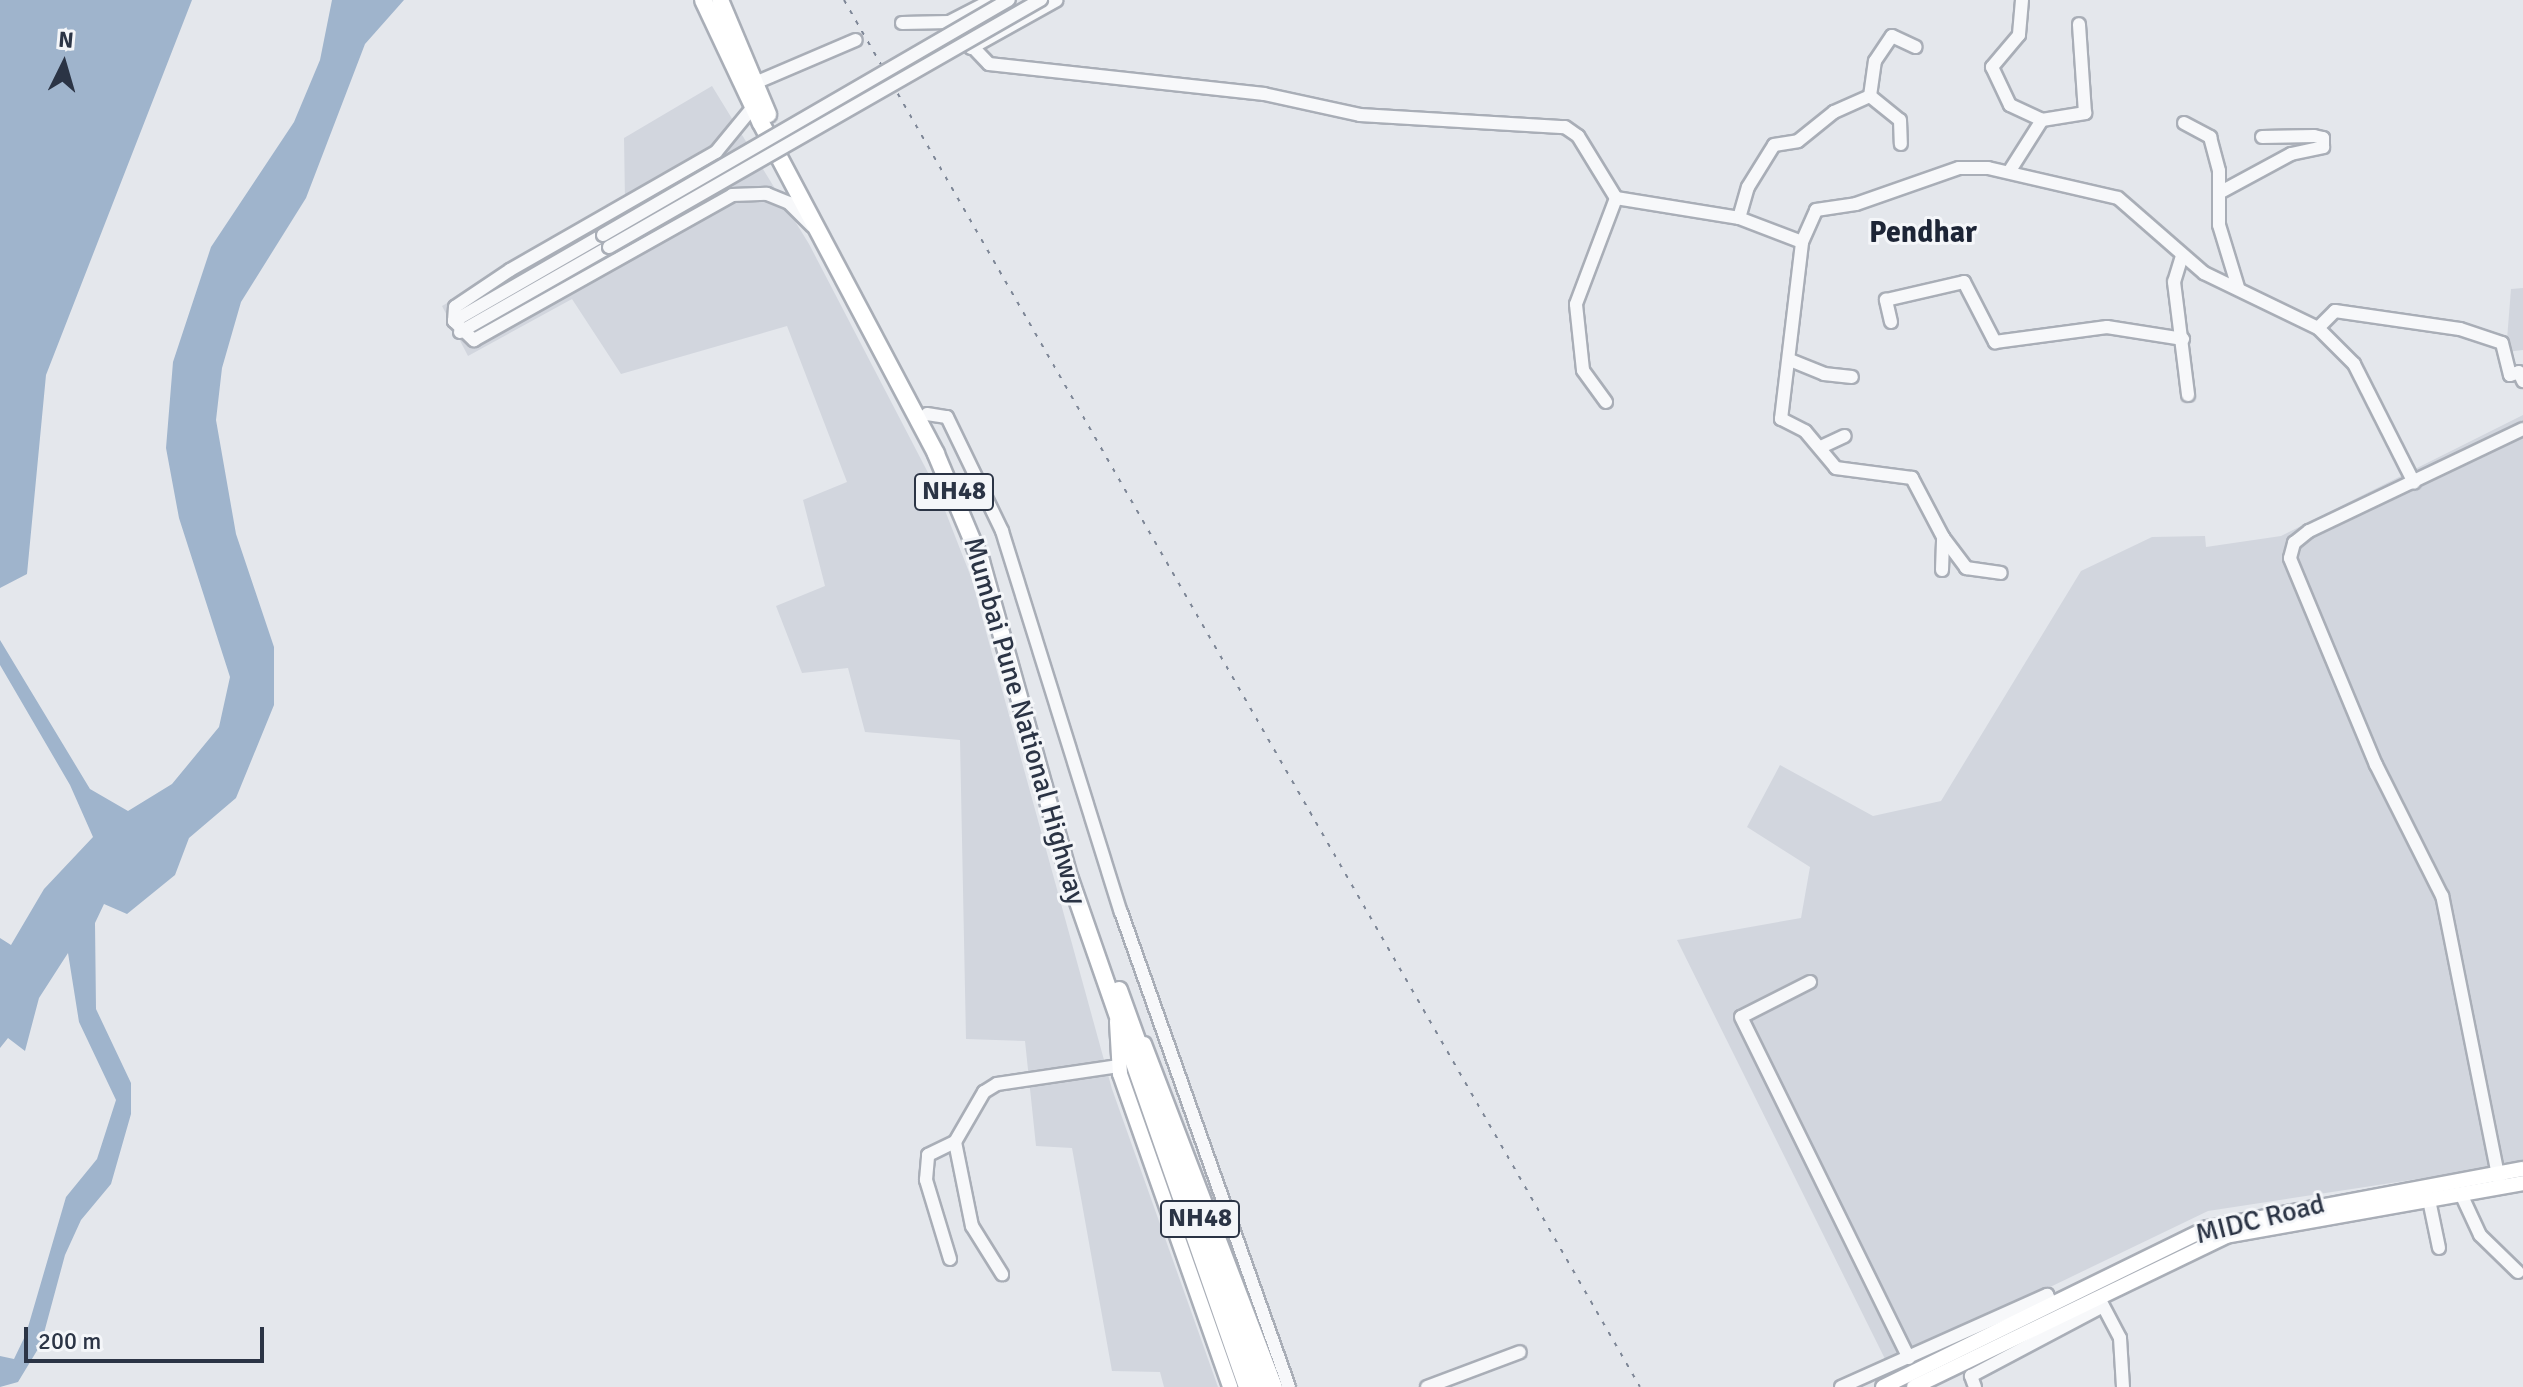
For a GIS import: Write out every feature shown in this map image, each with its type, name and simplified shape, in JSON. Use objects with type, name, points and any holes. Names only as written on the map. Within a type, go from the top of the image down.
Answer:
[{"type":"highway","name":"Mumbai Pune National Highway","points":[[703,0],[927,414],[985,545],[1122,1018]]},
{"type":"highway","name":"Mumbai Pune National Highway","points":[[720,0],[750,85],[753,107],[936,454],[981,561],[1122,1018]]},
{"type":"highway","name":"NH48","points":[[1122,1018],[1129,1056],[1247,1387]]},
{"type":"highway","name":"NH48","points":[[1129,1056],[1262,1387]]},
{"type":"main road","points":[[1122,1018],[1157,1067],[1275,1387]]},
{"type":"main road","points":[[1129,1056],[1230,1387]]},
{"type":"main road","name":"MIDC Road","points":[[1971,1351],[2226,1236],[2461,1194],[2523,1169]]},
{"type":"main road","name":"MIDC Road","points":[[1971,1351],[2051,1303],[2097,1295],[2223,1223],[2499,1180],[2523,1183]]},
{"type":"main road","points":[[1883,1387],[1971,1351]]},
{"type":"main road","points":[[1914,1387],[1971,1351]]},
{"type":"street","points":[[902,23],[949,22],[992,0]]},
{"type":"street","points":[[457,327],[1009,0]]},
{"type":"street","points":[[606,241],[1041,0]]},
{"type":"street","points":[[971,48],[1057,0]]},
{"type":"street","points":[[2022,0],[2019,35],[1992,67],[2016,112],[2042,120],[2085,113],[2079,24]]},
{"type":"street","points":[[949,22],[989,64],[1327,103],[1341,110],[1421,122],[1565,127],[1578,136],[1616,198],[1739,218],[1802,242]]},
{"type":"street","points":[[1870,96],[1875,61],[1892,36],[1916,47]]},
{"type":"street","points":[[750,85],[856,40]]},
{"type":"street","points":[[1870,96],[1900,120],[1901,144]]},
{"type":"street","points":[[1739,218],[1748,187],[1774,145],[1798,141],[1814,123],[1870,96]]},
{"type":"street","points":[[753,107],[716,152],[510,270],[455,307],[457,327],[474,340],[732,195],[778,199],[819,233]]},
{"type":"street","points":[[2009,172],[2042,120]]},
{"type":"street","points":[[2184,123],[2210,137],[2219,193],[2219,225],[2238,287]]},
{"type":"street","points":[[2219,193],[2291,154],[2323,147],[2323,138],[2314,136],[2262,137]]},
{"type":"street","points":[[2001,573],[1966,568],[1943,537],[1912,478],[1843,470],[1821,447],[1781,419],[1802,242],[1816,210],[1856,204],[1959,168],[2009,172],[2118,198],[2182,256],[2318,328],[2354,364],[2414,483]]},
{"type":"street","points":[[1606,402],[1583,370],[1576,304],[1616,198]]},
{"type":"street","points":[[2182,256],[2174,282],[2188,395]]},
{"type":"street","points":[[1891,322],[1886,300],[1964,282],[1995,342],[2107,327],[2183,339]]},
{"type":"street","points":[[2318,328],[2335,311],[2460,329],[2502,343],[2510,375],[2519,372],[2523,381]]},
{"type":"street","points":[[1790,360],[1824,374],[1852,377]]},
{"type":"street","points":[[927,414],[947,417],[1002,531],[1121,912],[1289,1387]]},
{"type":"street","points":[[2499,1180],[2442,896],[2376,765],[2290,558],[2294,543],[2309,531],[2523,429]]},
{"type":"street","points":[[1821,447],[1845,436]]},
{"type":"street","points":[[1942,570],[1943,537]]},
{"type":"street","points":[[1810,982],[1741,1017],[1909,1358]]},
{"type":"street","points":[[1002,1274],[972,1226],[955,1142],[984,1092],[997,1084],[1129,1056]]},
{"type":"street","points":[[950,1259],[924,1164],[937,1146],[955,1142]]},
{"type":"street","points":[[2461,1194],[2480,1235],[2518,1272]]},
{"type":"street","points":[[2429,1200],[2439,1248]]},
{"type":"street","points":[[1841,1387],[2047,1295],[2051,1303]]},
{"type":"street","points":[[1975,1387],[1971,1376],[2097,1295],[2120,1338],[2123,1387]]},
{"type":"street","points":[[1427,1387],[1520,1352]]},
{"type":"shaded area","points":[[712,86],[809,244],[937,490],[971,577],[1112,1089],[1218,1387],[1164,1387],[1160,1372],[1112,1371],[1072,1148],[1036,1146],[1025,1041],[966,1039],[960,740],[865,732],[848,668],[802,673],[776,606],[825,586],[803,500],[847,482],[787,326],[621,374],[572,299],[468,356],[442,306],[625,201],[624,138]]},
{"type":"shaded area","points":[[2523,288],[2523,350],[2506,352],[2511,289]]},
{"type":"shaded area","points":[[2523,415],[2523,1163],[2208,1211],[1888,1365],[1677,940],[1801,918],[1810,867],[1747,827],[1780,765],[1873,816],[1941,801],[2081,571],[2152,537],[2205,536],[2206,547],[2281,536]]},
{"type":"water","points":[[0,0],[192,0],[46,375],[27,574],[0,588]]},
{"type":"water","points":[[332,0],[404,0],[365,44],[306,198],[241,302],[222,368],[216,420],[236,534],[274,647],[274,705],[236,798],[189,838],[175,875],[127,914],[104,904],[95,923],[96,1009],[131,1083],[131,1114],[111,1184],[81,1220],[65,1255],[41,1344],[18,1382],[0,1387],[0,1356],[14,1359],[26,1334],[66,1197],[97,1159],[116,1100],[79,1022],[68,953],[39,998],[25,1051],[8,1038],[0,1048],[0,938],[11,945],[44,889],[93,837],[70,785],[0,665],[0,640],[90,789],[128,811],[172,784],[219,727],[230,677],[179,518],[166,448],[173,362],[211,247],[294,122],[320,60]]},
{"type":"railway","points":[[844,0],[1640,1387]]},
{"type":"district","name":"Pendhar","points":[[1923,233]]}]
